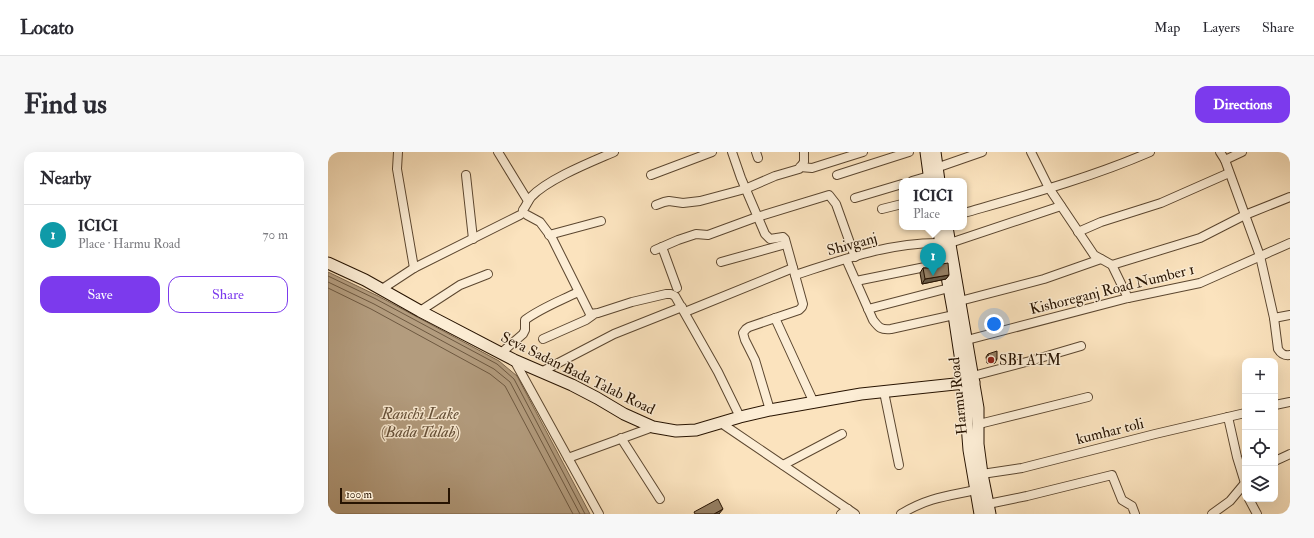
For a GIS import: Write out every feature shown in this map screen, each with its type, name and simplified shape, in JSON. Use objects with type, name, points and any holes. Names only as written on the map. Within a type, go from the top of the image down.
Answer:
[{"type":"street","points":[[398,152],[397,169],[414,268]]},
{"type":"street","points":[[498,152],[528,201]]},
{"type":"street","points":[[382,289],[414,268],[523,213],[528,201],[539,190],[551,182],[614,152]]},
{"type":"street","points":[[651,175],[712,152]]},
{"type":"street","points":[[732,152],[745,189],[767,238],[783,237],[803,304],[802,307],[794,312],[749,327],[743,333],[755,360],[770,410]]},
{"type":"street","points":[[656,205],[669,201],[700,201],[745,189],[775,176],[794,171],[804,162],[804,152]]},
{"type":"street","points":[[800,167],[812,168],[863,152]]},
{"type":"street","points":[[837,175],[909,152]]},
{"type":"street","points":[[926,152],[934,176]]},
{"type":"street","points":[[934,176],[935,152]]},
{"type":"street","points":[[934,176],[982,152]]},
{"type":"street","points":[[1031,152],[1049,188],[1078,232],[1094,255],[1112,265],[1128,298]]},
{"type":"street","points":[[967,212],[1114,167],[1137,155],[1150,152]]},
{"type":"street","points":[[1220,152],[1225,160],[1260,256],[1274,318],[1278,349],[1280,353],[1290,355]]},
{"type":"street","points":[[1225,160],[1242,152]]},
{"type":"street","points":[[1078,232],[1101,222],[1161,203],[1230,173]]},
{"type":"street","points":[[466,175],[473,239]]},
{"type":"street","points":[[855,198],[899,185]]},
{"type":"street","points":[[677,288],[658,249],[696,234],[708,235],[758,217],[829,195],[836,204],[855,257]]},
{"type":"street","points":[[1112,265],[1200,238],[1245,215],[1290,197]]},
{"type":"street","points":[[882,209],[899,205]]},
{"type":"street","name":"Shivganj","points":[[542,372],[614,334],[794,272],[878,250],[914,244],[946,243],[1062,206]]},
{"type":"street","points":[[523,213],[540,222],[549,235],[587,310],[593,315]]},
{"type":"street","points":[[549,235],[601,221]]},
{"type":"street","name":"Harmu Road","points":[[940,230],[946,243],[960,301],[967,340],[970,381],[967,424],[969,450],[980,514]]},
{"type":"street","name":"Harmu Road","points":[[947,230],[945,262],[954,315],[978,408],[978,444],[989,509]]},
{"type":"street","name":"Kishoreganj Road Number 1","points":[[967,340],[1128,298],[1200,283],[1290,243]]},
{"type":"street","points":[[721,262],[786,244]]},
{"type":"street","points":[[846,259],[873,320],[879,328],[891,329],[954,315]]},
{"type":"street","points":[[960,301],[1044,279],[1101,259]]},
{"type":"street","points":[[856,281],[945,262]]},
{"type":"street","name":"Seva Sadan Bada Talab Road","points":[[328,263],[365,280],[420,311],[514,360],[597,398],[624,414],[653,426],[676,431],[696,430],[770,410],[861,394],[970,381]]},
{"type":"street","points":[[420,311],[460,285],[488,274]]},
{"type":"street","points":[[868,309],[949,288]]},
{"type":"street","points":[[501,353],[523,334],[525,330],[525,320],[539,311],[578,292]]},
{"type":"street","points":[[543,339],[586,320],[593,315],[632,302],[672,294],[675,296],[718,372],[740,417]]},
{"type":"street","points":[[1274,318],[1290,315]]},
{"type":"street","points":[[775,318],[814,403]]},
{"type":"street","points":[[970,381],[1081,346]]},
{"type":"street","points":[[514,360],[599,514]]},
{"type":"street","points":[[884,392],[899,465]]},
{"type":"street","points":[[979,424],[1088,397]]},
{"type":"street","points":[[1278,404],[1290,402]]},
{"type":"street","name":"kumhar toli","points":[[982,474],[1022,468],[1242,414]]},
{"type":"street","points":[[1228,417],[1242,478]]},
{"type":"street","points":[[721,423],[783,465],[844,512],[855,514]]},
{"type":"street","points":[[568,458],[653,426]]},
{"type":"street","points":[[783,465],[842,434]]},
{"type":"street","points":[[621,438],[660,499]]},
{"type":"street","points":[[1278,460],[1290,454]]},
{"type":"street","points":[[989,509],[1028,496],[1112,475],[1120,497],[1124,502],[1132,506],[1135,514]]},
{"type":"street","points":[[1212,514],[1230,501],[1242,488]]},
{"type":"street","points":[[901,514],[916,505],[934,498],[976,490]]},
{"type":"street","points":[[1251,502],[1257,514]]},
{"type":"water","name":"Ranchi Lake (Bada Talab)","points":[[328,272],[378,296],[499,361],[517,376],[590,514],[328,514]]},
{"type":"building","points":[[948,263],[949,275],[925,279],[923,268],[931,268],[931,266]]},
{"type":"building","points":[[997,351],[997,359],[989,360],[988,354]]},
{"type":"building","points":[[718,499],[723,509],[714,514],[695,514],[694,512]]},
{"type":"place","name":"ICICI","points":[[933,276]]},
{"type":"place","name":"SBI ATM","points":[[991,360]]}]
